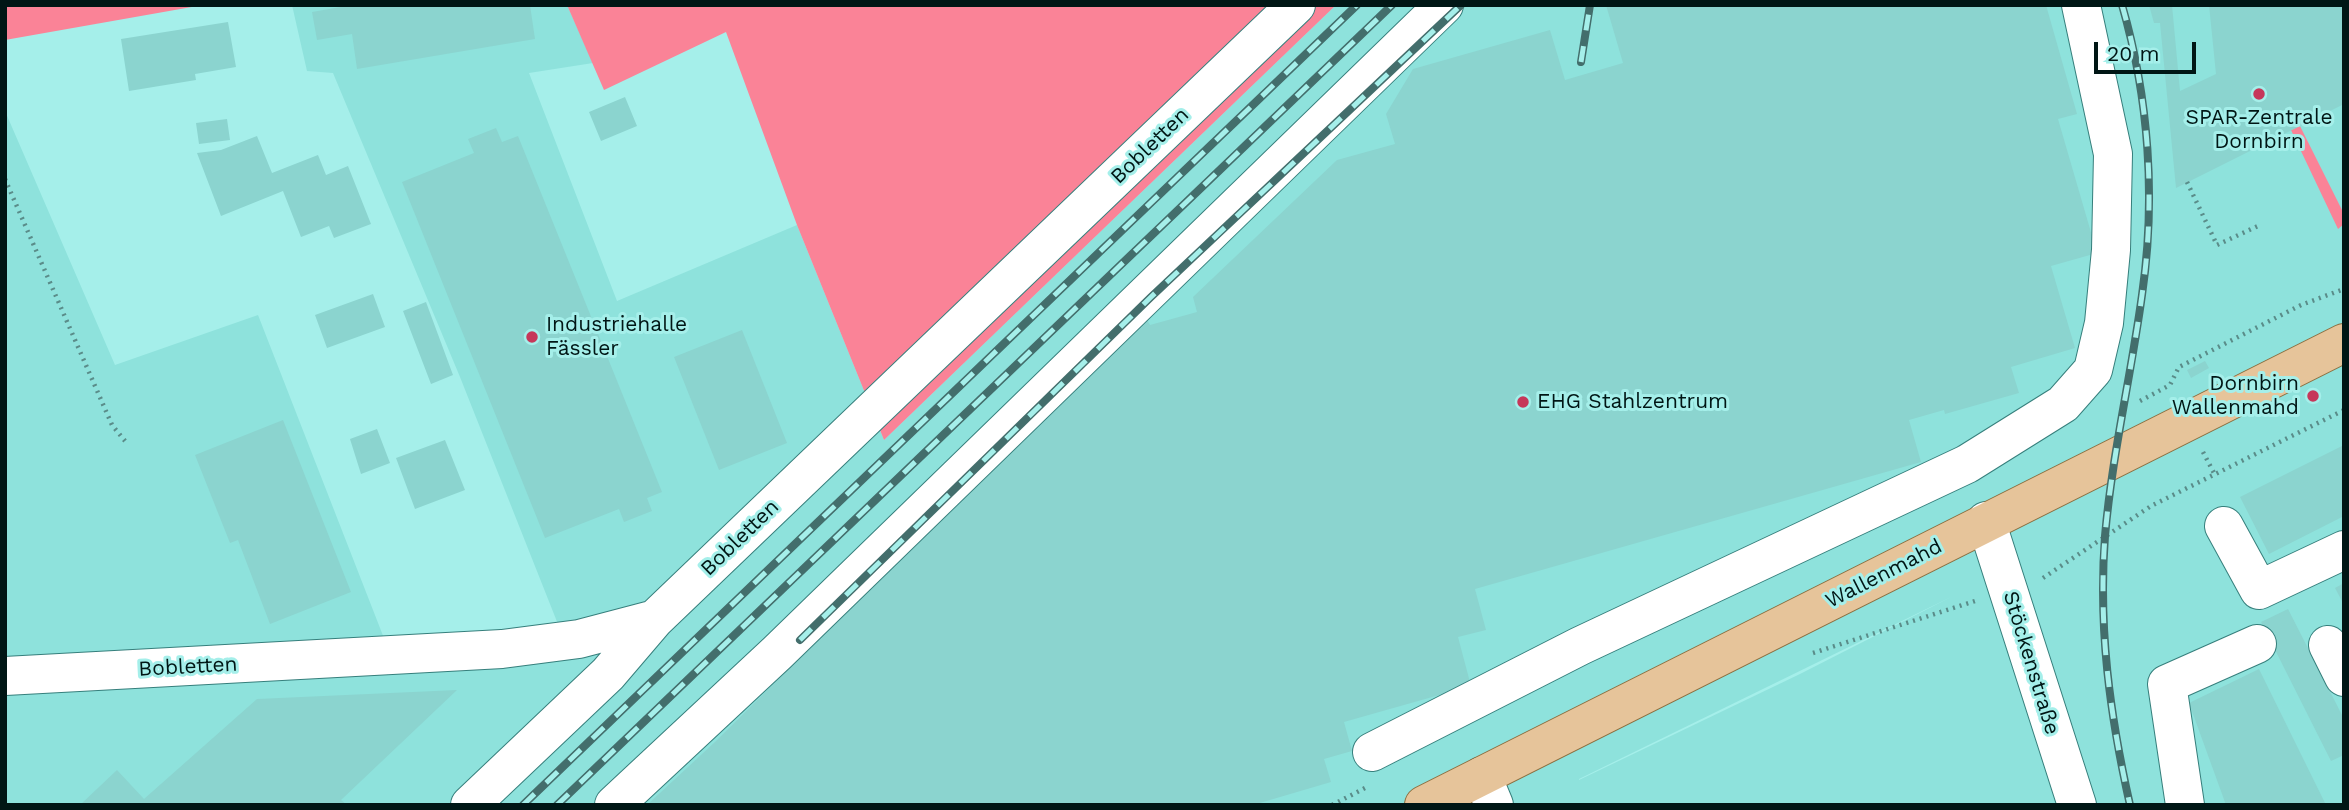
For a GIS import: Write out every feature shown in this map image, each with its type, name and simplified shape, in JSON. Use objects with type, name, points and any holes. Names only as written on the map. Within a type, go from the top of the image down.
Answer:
[{"type":"main road","name":"Wallenmahd","points":[[1424,805],[1488,790],[1986,521],[2344,343]]},
{"type":"street","name":"Bobletten","points":[[5,676],[502,649],[579,639],[655,619],[1296,5]]},
{"type":"street","points":[[614,805],[777,653],[1444,5]]},
{"type":"street","points":[[1372,752],[1580,646],[1967,464],[2063,404],[2093,370],[2104,323],[2111,250],[2113,154],[2081,5]]},
{"type":"street","name":"Stöckenstraße","points":[[1986,521],[2077,805]]},
{"type":"street","points":[[2224,526],[2259,590],[2344,550]]},
{"type":"street","points":[[470,805],[608,674],[655,619]]},
{"type":"street","points":[[2185,805],[2167,684],[2257,644]]},
{"type":"path","points":[[5,179],[112,425],[125,441]]},
{"type":"path","points":[[2188,182],[2217,245],[2260,225]]},
{"type":"path","points":[[2041,579],[2151,506],[2344,410]]},
{"type":"path","points":[[1805,658],[1968,603]]},
{"type":"shaded area","points":[[5,5],[203,5],[5,40]]},
{"type":"shaded area","points":[[292,5],[567,5],[593,63],[529,73],[617,301],[797,225],[884,440],[1336,5],[2344,5],[2344,805],[5,805],[5,111],[115,365],[258,315],[396,669],[571,657],[460,377],[333,73],[307,71]],"holes":[[[1951,597],[1800,674],[1579,780]]]},
{"type":"shaded area","points":[[567,5],[1336,5],[884,440],[797,225],[726,32],[604,90]]},
{"type":"shaded area","points":[[2300,126],[2344,214],[2344,224],[2338,229],[2291,130]]},
{"type":"building","points":[[352,5],[530,5],[535,39],[357,69],[352,34],[317,40],[312,12]]},
{"type":"building","name":"EHG Stahlzentrum","points":[[1606,5],[2046,5],[2077,114],[2058,119],[2097,253],[2051,266],[2075,348],[2011,367],[2019,393],[1945,414],[1944,410],[1909,420],[1921,462],[1475,589],[1486,630],[1458,637],[1471,686],[1344,722],[1352,751],[1324,759],[1331,782],[1253,805],[647,805],[715,742],[1145,316],[1150,325],[1197,312],[1193,297],[1337,160],[1395,144],[1386,114],[1413,69],[1550,30],[1565,80],[1623,63]]},
{"type":"building","name":"SPAR-Zentrale Dornbirn","points":[[2149,5],[2172,5],[2180,91],[2216,74],[2209,5],[2344,5],[2344,104],[2176,188],[2160,23],[2154,23]]},
{"type":"building","points":[[228,22],[236,67],[195,74],[196,80],[129,91],[121,39]]},
{"type":"building","points":[[625,97],[637,126],[601,141],[589,112]]},
{"type":"building","points":[[227,119],[230,140],[199,144],[196,123]]},
{"type":"building","name":"Industriehalle Fässler","points":[[496,128],[502,142],[518,136],[662,492],[647,498],[652,511],[624,522],[619,509],[545,538],[402,182],[474,153],[468,139]]},
{"type":"building","points":[[257,136],[272,173],[318,155],[326,175],[348,166],[371,224],[334,238],[329,226],[301,237],[283,191],[221,216],[197,153],[221,150]]},
{"type":"building","points":[[373,294],[385,327],[327,348],[315,315]]},
{"type":"building","points":[[426,302],[453,375],[431,384],[403,311]]},
{"type":"building","points":[[742,330],[787,443],[719,470],[674,357]]},
{"type":"building","points":[[2205,361],[2209,368],[2191,378],[2187,370]]},
{"type":"building","points":[[283,420],[351,592],[270,624],[238,540],[230,543],[195,455]]},
{"type":"building","points":[[377,429],[390,463],[361,474],[350,439]]},
{"type":"building","points":[[445,440],[465,490],[415,509],[396,458]]},
{"type":"building","points":[[2344,445],[2344,516],[2269,554],[2240,497]]},
{"type":"building","points":[[2344,583],[2344,605],[2335,588]]},
{"type":"building","points":[[2288,609],[2344,719],[2344,755],[2331,761],[2261,622]]},
{"type":"building","points":[[2259,669],[2326,805],[2226,805],[2189,703]]},
{"type":"building","points":[[457,690],[341,800],[347,805],[80,805],[117,770],[144,799],[257,699]]},
{"type":"railway","points":[[523,805],[1357,5]]},
{"type":"railway","points":[[557,805],[1392,5]]},
{"type":"railway","points":[[800,640],[1151,297],[1461,5]]},
{"type":"railway","points":[[1581,62],[1590,5]]},
{"type":"railway","points":[[2122,5],[2144,112],[2149,186],[2149,222],[2142,295],[2112,476],[2103,570],[2107,672],[2130,805]]},
{"type":"place","name":"SPAR-Zentrale Dornbirn","points":[[2259,94]]},
{"type":"place","name":"Industriehalle Fässler","points":[[532,337]]},
{"type":"place","name":"Dornbirn Wallenmahd","points":[[2313,396]]},
{"type":"place","name":"EHG Stahlzentrum","points":[[1523,402]]}]
